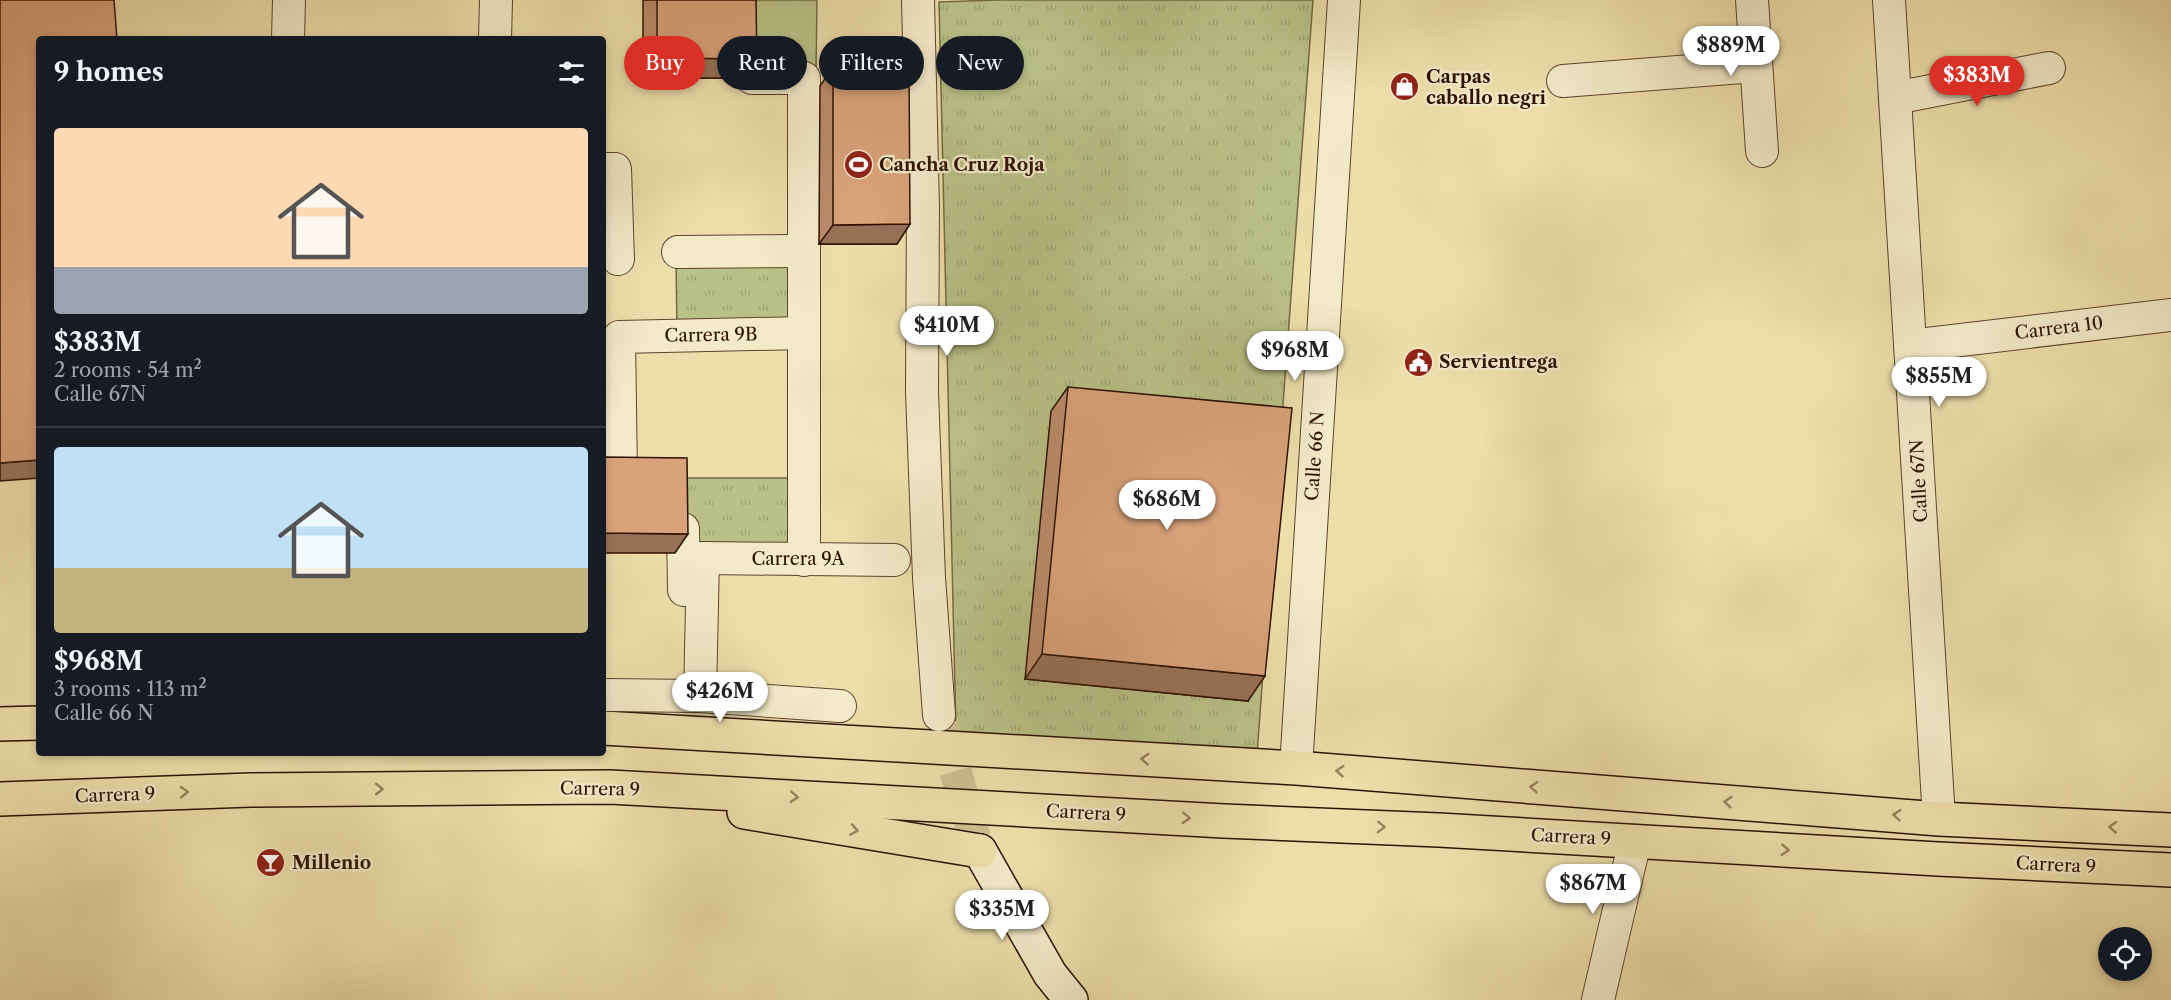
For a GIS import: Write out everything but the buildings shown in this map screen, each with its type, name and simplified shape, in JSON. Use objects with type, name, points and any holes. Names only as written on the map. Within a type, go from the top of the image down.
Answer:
[{"type":"main road","points":[[0,724],[36,723]]},
{"type":"main road","points":[[606,728],[1296,768],[1939,819],[2171,830]]},
{"type":"main road","points":[[610,787],[760,815],[978,844],[1050,974],[1071,1000]]},
{"type":"main road","name":"Carrera 9","points":[[0,799],[251,790],[610,787],[2171,870]]},
{"type":"street","points":[[288,36],[289,0]]},
{"type":"street","points":[[495,36],[496,0]]},
{"type":"street","points":[[918,0],[923,207],[922,392],[929,578],[939,715]]},
{"type":"street","name":"Calle 66 N","points":[[1296,768],[1344,0]]},
{"type":"street","points":[[1752,0],[1762,151]]},
{"type":"street","name":"Calle 67N","points":[[1889,0],[1939,819]]},
{"type":"street","points":[[1563,81],[1755,66]]},
{"type":"street","points":[[1895,98],[2049,68]]},
{"type":"street","points":[[804,90],[804,560]]},
{"type":"street","points":[[609,169],[618,259]]},
{"type":"street","points":[[678,252],[804,251]]},
{"type":"street","name":"Carrera 10","points":[[1911,346],[2171,315]]},
{"type":"street","name":"Carrera 9B","points":[[621,476],[620,337],[803,333]]},
{"type":"street","points":[[606,526],[682,529],[693,696]]},
{"type":"street","name":"Carrera 9A","points":[[693,696],[703,558],[894,560]]},
{"type":"street","points":[[606,695],[693,696],[840,706]]},
{"type":"street","points":[[1598,1000],[1635,841]]},
{"type":"green space","points":[[743,0],[817,0],[816,72],[807,72],[807,36],[744,36]]},
{"type":"green space","points":[[1313,0],[1257,754],[956,733],[941,90],[1024,90],[1024,36],[940,36],[939,2]]},
{"type":"green space","points":[[801,255],[800,330],[677,332],[676,257]]},
{"type":"green space","points":[[681,478],[798,478],[798,553],[681,553]]},
{"type":"tunnel","points":[[942,725],[975,838]]},
{"type":"place","name":"Carpas caballo negri","points":[[1405,87]]},
{"type":"place","name":"Cancha Cruz Roja","points":[[858,165]]},
{"type":"place","name":"Servientrega","points":[[1418,362]]},
{"type":"place","name":"Millenio","points":[[271,863]]}]
